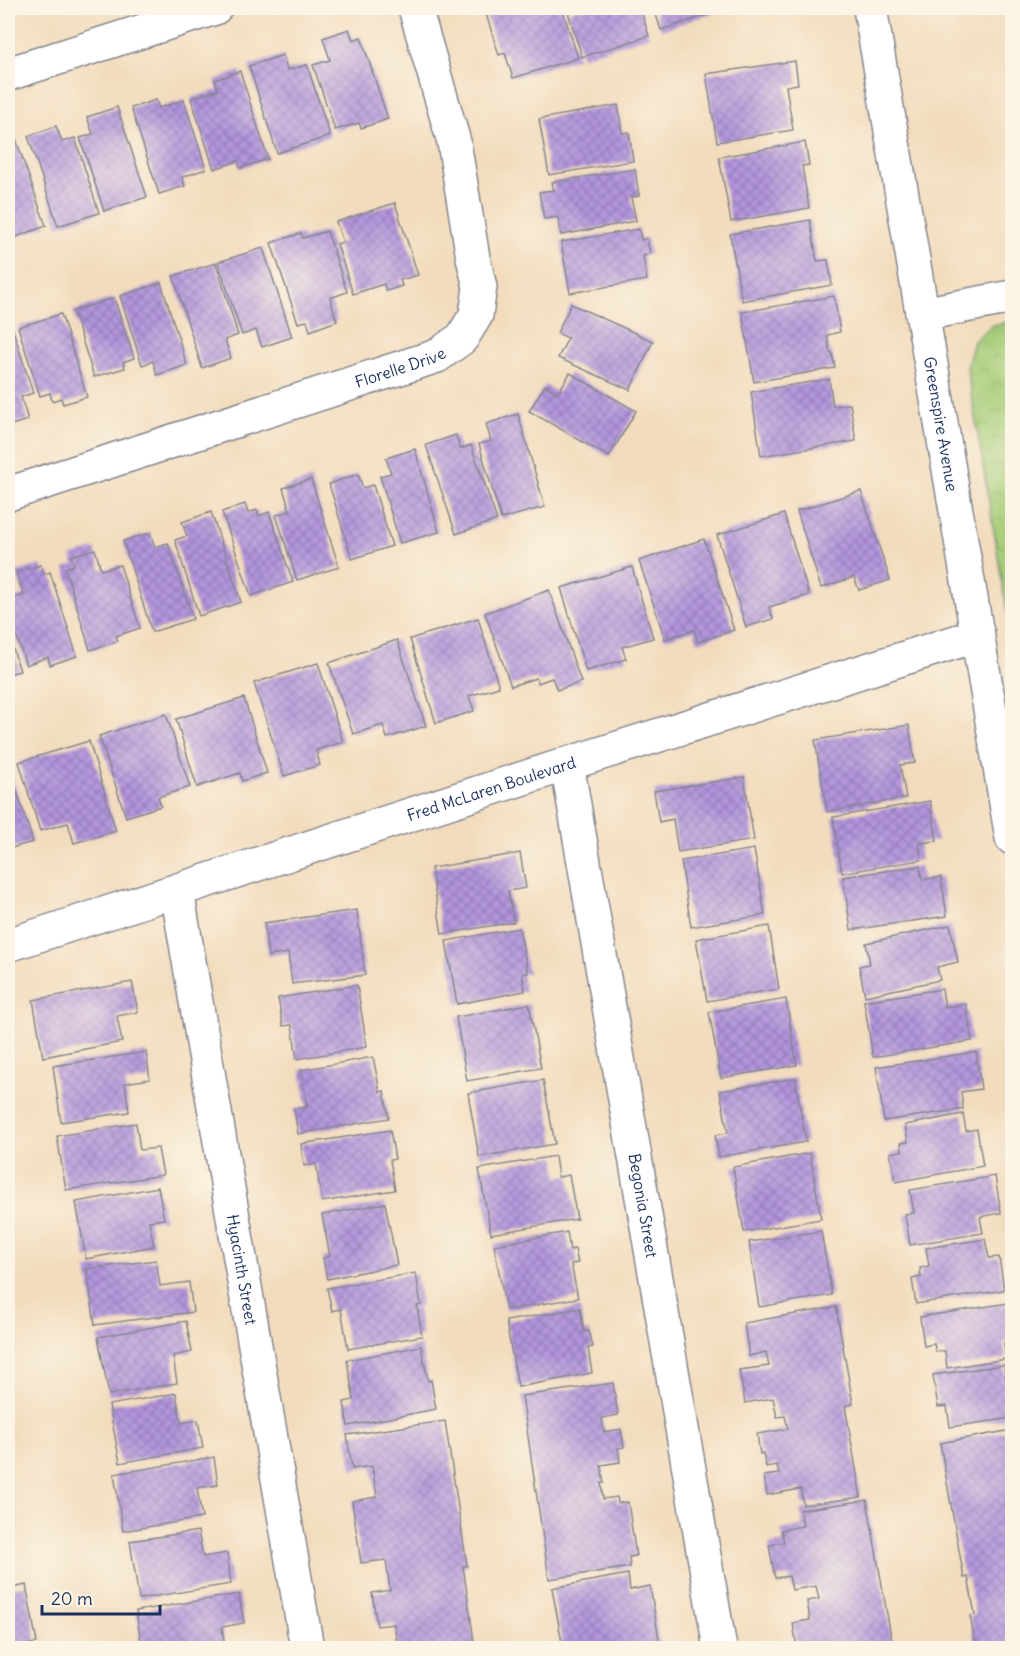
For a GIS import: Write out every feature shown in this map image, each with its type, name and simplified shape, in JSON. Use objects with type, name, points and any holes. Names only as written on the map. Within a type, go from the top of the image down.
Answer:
[{"type":"street","points":[[8,74],[215,8]]},
{"type":"street","name":"Florelle Drive","points":[[8,494],[437,356],[462,338],[476,315],[480,286],[473,258],[454,142],[415,8]]},
{"type":"street","name":"Greenspire Avenue","points":[[870,8],[1012,838]]},
{"type":"street","points":[[922,314],[1012,297]]},
{"type":"street","name":"Fred McLaren Boulevard","points":[[8,945],[567,764],[978,635]]},
{"type":"street","name":"Begonia Street","points":[[567,764],[720,1648]]},
{"type":"street","name":"Hyacinth Street","points":[[177,891],[307,1648]]},
{"type":"green space","points":[[1012,322],[1012,641],[967,368],[974,341],[993,325]]},
{"type":"building","points":[[490,8],[562,8],[578,58],[513,78],[505,53],[499,55],[486,14],[491,13]]},
{"type":"building","points":[[578,8],[640,8],[649,36],[582,57],[568,12]]},
{"type":"building","points":[[654,8],[721,8],[722,10],[661,30]]},
{"type":"building","points":[[349,29],[353,40],[361,37],[388,119],[361,128],[359,123],[335,130],[313,65],[330,60],[323,38]]},
{"type":"building","points":[[283,55],[287,70],[307,65],[330,136],[277,153],[249,66]]},
{"type":"building","points":[[795,61],[798,84],[786,86],[793,130],[717,142],[706,74]]},
{"type":"building","points":[[240,71],[268,159],[240,168],[238,161],[214,169],[191,98],[218,90],[215,80]]},
{"type":"building","points":[[156,100],[159,108],[184,100],[206,169],[182,177],[185,186],[159,194],[131,108]]},
{"type":"building","points":[[618,105],[622,133],[629,132],[633,161],[549,175],[539,119]]},
{"type":"building","points":[[117,107],[147,197],[104,211],[80,138],[93,134],[87,117]]},
{"type":"building","points":[[56,126],[62,142],[75,138],[99,213],[58,226],[28,136]]},
{"type":"building","points":[[12,128],[46,226],[8,240],[8,130]]},
{"type":"building","points":[[805,142],[809,165],[802,166],[809,208],[731,222],[719,157]]},
{"type":"building","points":[[635,169],[639,196],[631,197],[636,221],[561,235],[558,217],[544,219],[539,192],[554,190],[552,182]]},
{"type":"building","points":[[395,203],[418,275],[400,280],[402,286],[386,291],[384,284],[353,294],[337,244],[343,242],[336,222]]},
{"type":"building","points":[[810,220],[817,261],[828,260],[832,285],[742,301],[730,234]]},
{"type":"building","points":[[639,229],[641,240],[647,238],[650,254],[643,256],[647,280],[570,293],[561,242]]},
{"type":"building","points":[[327,231],[347,292],[330,298],[337,321],[310,331],[307,321],[298,323],[271,243],[301,233],[303,238]]},
{"type":"building","points":[[263,248],[292,337],[262,347],[256,330],[242,335],[218,262]]},
{"type":"building","points":[[216,263],[238,335],[225,340],[231,358],[202,368],[173,276]]},
{"type":"building","points":[[161,283],[187,365],[157,375],[153,361],[142,365],[120,296]]},
{"type":"building","points":[[834,296],[840,332],[827,335],[835,368],[754,382],[742,312]]},
{"type":"building","points":[[114,298],[134,358],[123,362],[125,368],[94,377],[73,311]]},
{"type":"building","points":[[571,304],[653,341],[630,390],[558,358],[568,338],[557,333]]},
{"type":"building","points":[[61,314],[87,397],[63,404],[61,398],[52,401],[50,393],[40,396],[18,327]]},
{"type":"building","points":[[12,327],[33,393],[21,397],[28,420],[8,426],[8,329]]},
{"type":"building","points":[[570,373],[636,411],[609,457],[529,411],[545,385],[558,393]]},
{"type":"building","points":[[829,379],[833,406],[850,404],[856,441],[761,456],[751,392]]},
{"type":"building","points":[[518,414],[545,507],[501,519],[479,444],[491,441],[486,424]]},
{"type":"building","points":[[456,435],[460,449],[471,445],[497,520],[456,534],[426,445]]},
{"type":"building","points":[[415,449],[439,532],[400,543],[380,476],[391,473],[386,458]]},
{"type":"building","points":[[358,474],[363,488],[373,485],[392,546],[352,559],[329,484]]},
{"type":"building","points":[[311,479],[339,567],[297,580],[276,515],[290,511],[283,488]]},
{"type":"building","points":[[861,491],[890,580],[859,590],[854,577],[821,588],[797,511]]},
{"type":"building","points":[[245,504],[248,513],[257,510],[259,516],[269,512],[293,582],[251,596],[222,512]]},
{"type":"building","points":[[211,512],[241,602],[199,616],[175,540],[187,536],[182,522]]},
{"type":"building","points":[[784,514],[809,595],[769,607],[773,619],[746,627],[717,535]]},
{"type":"building","points":[[150,533],[155,547],[168,543],[193,619],[152,632],[123,541]]},
{"type":"building","points":[[704,539],[734,630],[698,642],[694,630],[665,639],[639,561]]},
{"type":"building","points":[[95,549],[101,570],[120,565],[140,628],[116,636],[118,641],[90,650],[65,568],[74,565],[71,556]]},
{"type":"building","points":[[41,565],[44,574],[50,572],[77,656],[50,665],[48,657],[26,665],[8,610],[8,600],[24,595],[16,572]]},
{"type":"building","points":[[632,567],[653,638],[622,647],[626,659],[586,671],[561,588]]},
{"type":"building","points":[[549,590],[581,682],[557,690],[552,678],[538,683],[536,678],[511,686],[485,613]]},
{"type":"building","points":[[478,618],[499,687],[469,696],[474,711],[436,723],[410,639]]},
{"type":"building","points":[[8,633],[20,671],[8,674]]},
{"type":"building","points":[[397,640],[426,726],[387,738],[383,725],[353,734],[329,663]]},
{"type":"building","points":[[318,663],[343,742],[316,750],[320,765],[284,776],[254,683]]},
{"type":"building","points":[[244,698],[267,773],[242,781],[240,773],[197,787],[176,719]]},
{"type":"building","points":[[166,714],[190,787],[158,797],[161,806],[126,817],[99,736]]},
{"type":"building","points":[[909,725],[915,763],[900,765],[906,798],[827,812],[815,740]]},
{"type":"building","points":[[89,741],[116,831],[74,843],[68,823],[40,831],[19,762]]},
{"type":"building","points":[[8,763],[33,842],[8,849]]},
{"type":"building","points":[[744,777],[754,840],[678,852],[673,819],[659,822],[654,791]]},
{"type":"building","points":[[930,801],[937,841],[919,843],[921,860],[842,873],[833,817]]},
{"type":"building","points":[[754,849],[765,915],[691,927],[681,861]]},
{"type":"building","points":[[520,853],[526,888],[508,891],[514,922],[442,934],[431,868]]},
{"type":"building","points":[[920,866],[922,880],[941,877],[947,916],[851,930],[843,877]]},
{"type":"building","points":[[357,910],[365,975],[292,984],[288,953],[268,956],[264,923]]},
{"type":"building","points":[[950,925],[958,962],[937,967],[940,980],[865,996],[859,966],[870,964],[866,943]]},
{"type":"building","points":[[769,926],[779,989],[707,1001],[696,939]]},
{"type":"building","points":[[519,928],[528,973],[522,974],[525,991],[457,1004],[446,941]]},
{"type":"building","points":[[132,982],[138,1012],[117,1016],[122,1042],[43,1057],[33,1000]]},
{"type":"building","points":[[357,985],[367,1047],[297,1059],[292,1025],[283,1026],[278,998]]},
{"type":"building","points":[[942,989],[945,1007],[966,1004],[972,1041],[873,1057],[864,1001]]},
{"type":"building","points":[[786,999],[797,1065],[721,1078],[709,1012]]},
{"type":"building","points":[[529,1004],[541,1068],[467,1081],[456,1017]]},
{"type":"building","points":[[146,1052],[150,1079],[125,1083],[129,1112],[61,1122],[53,1066]]},
{"type":"building","points":[[976,1052],[981,1089],[961,1092],[963,1109],[884,1121],[876,1067]]},
{"type":"building","points":[[373,1057],[380,1092],[384,1091],[389,1118],[298,1134],[294,1109],[307,1107],[301,1070]]},
{"type":"building","points":[[795,1078],[806,1142],[719,1157],[715,1135],[728,1133],[720,1091]]},
{"type":"building","points":[[543,1080],[555,1144],[479,1157],[468,1093]]},
{"type":"building","points":[[963,1114],[966,1131],[977,1129],[983,1166],[896,1182],[890,1153],[902,1151],[901,1143],[908,1142],[905,1125]]},
{"type":"building","points":[[136,1123],[140,1150],[158,1148],[163,1175],[66,1190],[57,1136]]},
{"type":"building","points":[[390,1130],[395,1159],[390,1160],[395,1190],[322,1202],[316,1164],[304,1166],[301,1144]]},
{"type":"building","points":[[810,1153],[821,1219],[744,1232],[733,1167]]},
{"type":"building","points":[[555,1156],[558,1177],[569,1175],[577,1219],[491,1234],[479,1169]]},
{"type":"building","points":[[995,1176],[1001,1213],[980,1217],[983,1233],[910,1245],[905,1214],[914,1213],[910,1190]]},
{"type":"building","points":[[158,1187],[164,1219],[149,1221],[154,1246],[86,1259],[76,1202]]},
{"type":"building","points":[[385,1203],[397,1265],[327,1279],[323,1258],[330,1256],[322,1215]]},
{"type":"building","points":[[821,1231],[832,1295],[759,1307],[749,1242]]},
{"type":"building","points":[[567,1232],[570,1250],[575,1249],[578,1263],[571,1264],[578,1298],[506,1310],[494,1245]]},
{"type":"building","points":[[985,1239],[989,1258],[999,1257],[1004,1290],[916,1304],[912,1279],[921,1277],[920,1268],[929,1266],[926,1248]]},
{"type":"building","points":[[156,1260],[160,1286],[189,1282],[193,1312],[95,1325],[87,1269]]},
{"type":"building","points":[[416,1273],[421,1305],[417,1306],[422,1336],[348,1349],[341,1309],[332,1311],[327,1288]]},
{"type":"building","points":[[1008,1303],[1012,1341],[1004,1343],[1006,1359],[947,1368],[945,1351],[936,1352],[934,1344],[924,1346],[920,1317]]},
{"type":"building","points":[[836,1307],[853,1404],[845,1406],[861,1497],[803,1505],[801,1489],[767,1495],[764,1476],[779,1474],[777,1465],[766,1467],[763,1453],[760,1454],[757,1434],[788,1429],[785,1416],[777,1417],[773,1398],[745,1403],[739,1370],[769,1366],[766,1352],[749,1356],[744,1323]]},
{"type":"building","points":[[580,1308],[584,1332],[589,1331],[593,1347],[588,1348],[592,1373],[518,1387],[506,1321]]},
{"type":"building","points":[[186,1321],[192,1352],[173,1356],[177,1383],[109,1395],[98,1337]]},
{"type":"building","points":[[421,1346],[428,1381],[431,1380],[436,1409],[348,1426],[344,1402],[354,1400],[347,1360]]},
{"type":"building","points":[[1004,1365],[1006,1381],[1012,1380],[1012,1418],[950,1427],[947,1406],[938,1407],[933,1375]]},
{"type":"building","points":[[613,1383],[618,1415],[602,1418],[604,1432],[621,1429],[624,1447],[618,1448],[620,1462],[601,1465],[604,1483],[601,1483],[603,1499],[617,1497],[618,1503],[628,1502],[636,1556],[629,1557],[630,1567],[549,1579],[522,1396]]},
{"type":"building","points":[[176,1393],[181,1423],[198,1420],[203,1448],[120,1463],[109,1405]]},
{"type":"building","points":[[445,1421],[467,1566],[463,1566],[475,1648],[398,1648],[394,1624],[377,1626],[372,1593],[390,1590],[386,1560],[361,1563],[352,1501],[377,1497],[372,1466],[352,1469],[347,1435]]},
{"type":"building","points":[[1012,1430],[1012,1648],[976,1648],[970,1616],[975,1615],[968,1577],[964,1578],[940,1443]]},
{"type":"building","points":[[214,1457],[218,1485],[197,1488],[202,1518],[123,1531],[114,1474]]},
{"type":"building","points":[[867,1500],[892,1642],[851,1648],[797,1648],[793,1623],[810,1620],[807,1601],[819,1599],[816,1586],[792,1590],[789,1576],[775,1578],[769,1545],[784,1542],[781,1530],[803,1526],[800,1510]]},
{"type":"building","points":[[198,1531],[203,1557],[227,1553],[231,1584],[139,1599],[130,1541]]},
{"type":"building","points":[[628,1574],[630,1590],[650,1586],[660,1646],[563,1648],[552,1588]]},
{"type":"building","points":[[26,1585],[37,1643],[8,1648],[8,1589]]},
{"type":"building","points":[[239,1594],[244,1623],[222,1627],[225,1648],[142,1648],[136,1611]]}]
